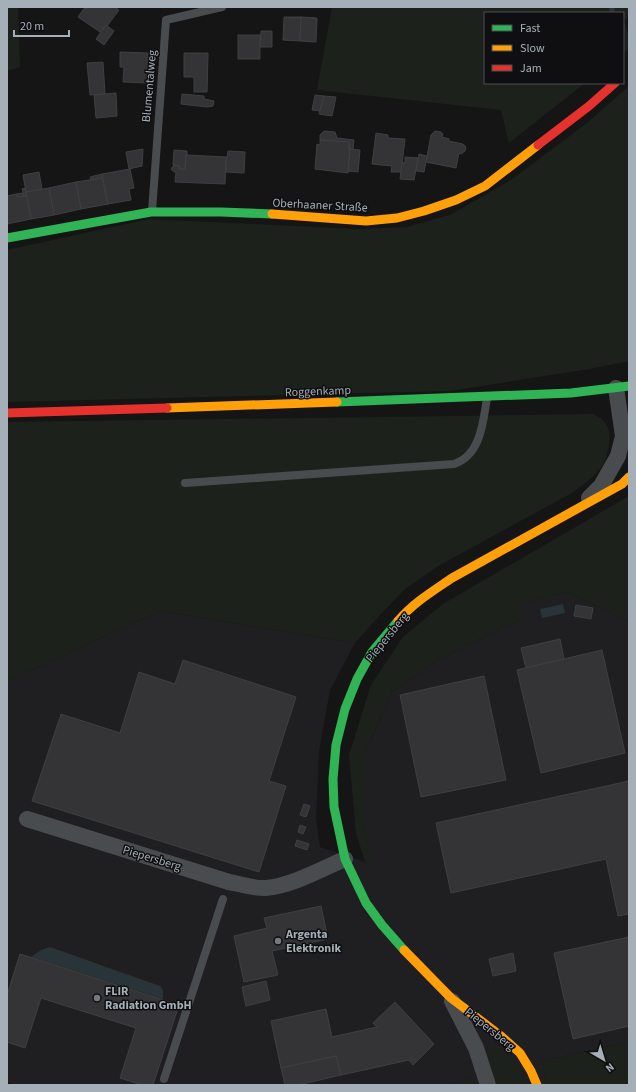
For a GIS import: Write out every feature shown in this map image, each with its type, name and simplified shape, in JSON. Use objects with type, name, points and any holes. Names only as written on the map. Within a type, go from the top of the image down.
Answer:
[{"type":"street","name":"Oberhaaner Straße","points":[[7,238],[151,212],[220,212],[292,215],[366,221],[397,218],[456,200],[485,186],[589,106],[614,84]]},
{"type":"street","name":"Roggenkamp","points":[[7,413],[487,397],[571,393],[623,387]]},
{"type":"street","name":"Piepersberg","points":[[582,506],[601,486],[618,456],[623,436],[623,387]]},
{"type":"street","name":"Piepersberg","points":[[537,1085],[531,1071],[520,1053],[501,1036],[450,998],[412,959],[382,925],[366,903],[345,860],[334,807],[333,779],[336,745],[345,709],[357,679],[372,652],[405,613],[429,593],[452,578],[622,484],[629,478]]},
{"type":"street","name":"Piepersberg","points":[[26,819],[229,882],[257,888],[283,885],[345,860]]},
{"type":"street","name":"Piepersberg","points":[[450,998],[476,1048],[488,1085]]},
{"type":"lane","name":"Blumentalweg","points":[[151,212],[166,20],[222,7]]},
{"type":"lane","points":[[185,483],[454,464],[460,462],[469,455],[477,444],[487,397]]},
{"type":"lane","points":[[164,1079],[223,899]]},
{"type":"shaded area","points":[[7,7],[18,7],[20,67],[7,71]]},
{"type":"shaded area","points":[[332,7],[629,7],[629,15],[624,20],[624,12],[484,12],[484,84],[584,84],[509,143],[501,110],[317,90]]},
{"type":"shaded area","points":[[624,20],[629,37],[629,48],[624,52]]},
{"type":"shaded area","points":[[629,86],[629,361],[589,369],[450,391],[7,402],[7,250],[149,219],[354,229],[407,227],[452,214],[511,180],[587,123]]},
{"type":"shaded area","points":[[593,414],[599,417],[607,425],[610,435],[609,446],[604,464],[592,477],[570,494],[438,566],[405,589],[355,643],[160,611],[7,681],[7,422]]},
{"type":"shaded area","points":[[629,496],[629,621],[567,592],[519,604],[522,618],[437,660],[392,692],[364,755],[364,822],[372,862],[365,862],[356,833],[349,755],[371,685],[403,637],[443,604]]},
{"type":"shaded area","points":[[567,592],[629,621],[629,1042],[542,1061],[547,1085],[475,1085],[472,1079],[444,1085],[15,1085],[7,1082],[7,681],[160,611],[355,643],[330,690],[319,751],[316,819],[320,847],[365,862],[371,862],[364,822],[364,755],[392,692],[437,660],[522,618],[518,604]]},
{"type":"shaded area","points":[[563,604],[565,613],[542,618],[540,609]]},
{"type":"shaded area","points":[[50,947],[160,986],[163,990],[163,999],[31,957],[41,950]]},
{"type":"shaded area","points":[[629,1042],[629,1085],[547,1085],[542,1061]]},
{"type":"shaded area","points":[[502,1048],[507,1050],[528,1085],[494,1085],[487,1059],[489,1052]]},
{"type":"shaded area","points":[[472,1079],[475,1085],[444,1085]]},
{"type":"building","points":[[85,7],[86,9],[88,7],[114,7],[119,10],[107,26],[106,25],[100,32],[78,17]]},
{"type":"building","points":[[284,17],[301,17],[300,41],[283,40]]},
{"type":"building","points":[[301,17],[317,18],[316,42],[300,41]]},
{"type":"building","points":[[106,25],[114,31],[104,45],[96,39]]},
{"type":"building","points":[[261,31],[272,31],[272,47],[260,47]]},
{"type":"building","points":[[238,35],[260,35],[260,59],[238,59]]},
{"type":"building","points":[[120,52],[148,53],[147,83],[123,82],[124,67],[120,67]]},
{"type":"building","points":[[184,53],[208,53],[207,92],[194,92],[194,77],[184,77]]},
{"type":"building","points":[[103,62],[105,94],[90,95],[87,63]]},
{"type":"building","points":[[116,93],[117,116],[96,118],[94,95]]},
{"type":"building","points":[[182,94],[204,96],[204,99],[214,101],[213,106],[208,107],[181,104]]},
{"type":"building","points":[[315,95],[324,96],[320,111],[312,110]]},
{"type":"building","points":[[324,96],[336,97],[332,116],[319,114]]},
{"type":"building","points":[[324,131],[335,132],[337,138],[354,140],[353,149],[349,149],[349,142],[320,140],[320,135]]},
{"type":"building","points":[[435,131],[441,132],[443,134],[442,137],[449,139],[449,141],[463,144],[466,147],[465,151],[461,154],[459,153],[456,168],[426,162],[431,135]]},
{"type":"building","points":[[376,133],[388,135],[388,138],[405,139],[401,172],[391,172],[392,166],[372,164]]},
{"type":"building","points":[[320,140],[349,142],[350,149],[348,173],[315,169],[317,144],[320,145]]},
{"type":"building","points":[[143,149],[142,166],[129,169],[126,152]]},
{"type":"building","points":[[350,149],[360,150],[358,172],[348,171]]},
{"type":"building","points":[[174,150],[187,151],[185,169],[179,169],[179,166],[173,165]]},
{"type":"building","points":[[228,151],[245,152],[244,173],[226,172],[226,157]]},
{"type":"building","points":[[419,154],[427,156],[424,172],[416,171]]},
{"type":"building","points":[[186,155],[226,157],[225,184],[175,182],[176,172],[171,169],[174,165],[179,166],[179,169],[185,169]]},
{"type":"building","points":[[405,157],[418,158],[414,180],[400,179],[402,162],[405,163]]},
{"type":"building","points":[[130,169],[134,188],[129,189],[131,200],[108,204],[102,174]]},
{"type":"building","points":[[39,172],[42,189],[26,192],[23,175]]},
{"type":"building","points":[[102,174],[102,178],[91,180],[90,177]]},
{"type":"building","points":[[102,178],[108,204],[81,209],[76,182]]},
{"type":"building","points":[[76,182],[81,209],[54,215],[49,188]]},
{"type":"building","points":[[25,188],[26,196],[24,196],[22,189]]},
{"type":"building","points":[[49,188],[54,215],[31,219],[26,192]]},
{"type":"building","points":[[26,192],[31,219],[7,224],[7,196],[16,194],[17,197],[26,196]]},
{"type":"building","points":[[23,193],[24,196],[17,197],[16,194]]},
{"type":"building","points":[[576,605],[593,608],[591,619],[574,616]]},
{"type":"building","points":[[560,639],[564,659],[526,668],[521,648]]},
{"type":"building","points":[[602,650],[625,753],[541,773],[517,670]]},
{"type":"building","points":[[183,660],[296,697],[269,781],[286,786],[259,872],[32,801],[61,714],[120,733],[139,672],[175,684]]},
{"type":"building","points":[[484,676],[506,780],[421,797],[400,695]]},
{"type":"building","points":[[629,781],[629,914],[618,916],[606,859],[451,893],[436,823]]},
{"type":"building","points":[[304,804],[310,806],[306,817],[300,815]]},
{"type":"building","points":[[300,825],[306,827],[303,834],[298,832]]},
{"type":"building","points":[[297,840],[309,844],[307,850],[295,846]]},
{"type":"building","points":[[321,906],[328,939],[272,951],[278,975],[244,982],[234,936],[267,928],[264,918]]},
{"type":"building","points":[[629,937],[629,1026],[573,1039],[554,953]]},
{"type":"building","points":[[513,953],[516,971],[493,976],[489,959]]},
{"type":"building","points":[[20,954],[179,1005],[153,1085],[142,1085],[120,1078],[136,1028],[41,998],[25,1048],[7,1042],[7,995]]},
{"type":"building","points":[[266,981],[270,1000],[246,1006],[242,987]]},
{"type":"building","points":[[395,1002],[434,1044],[413,1065],[409,1060],[341,1075],[336,1056],[281,1068],[271,1021],[326,1009],[332,1037],[377,1027],[373,1023]]},
{"type":"building","points":[[336,1056],[341,1075],[298,1085],[285,1085],[281,1068]]},
{"type":"waterway","points":[[612,7],[612,12]]},
{"type":"traffic: fast","points":[[7,238],[151,212],[272,214]]},
{"type":"traffic: fast","points":[[337,402],[571,393],[629,386]]},
{"type":"traffic: fast","points":[[398,621],[372,652],[357,679],[345,709],[336,745],[333,779],[334,807],[345,859],[366,903],[382,925],[404,950]]},
{"type":"traffic: slow","points":[[272,214],[366,221],[397,218],[424,211],[456,200],[485,186],[538,145]]},
{"type":"traffic: slow","points":[[167,408],[337,402]]},
{"type":"traffic: slow","points":[[398,621],[417,603],[452,578],[622,484],[629,477]]},
{"type":"traffic: slow","points":[[404,950],[451,998],[501,1036],[520,1053],[531,1071],[537,1085]]},
{"type":"traffic: jam","points":[[538,145],[589,106],[614,84]]},
{"type":"traffic: jam","points":[[7,413],[167,408]]},
{"type":"place","name":"Argenta Elektronik","points":[[278,941]]},
{"type":"place","name":"FLIR Radiation GmbH","points":[[97,998]]}]
